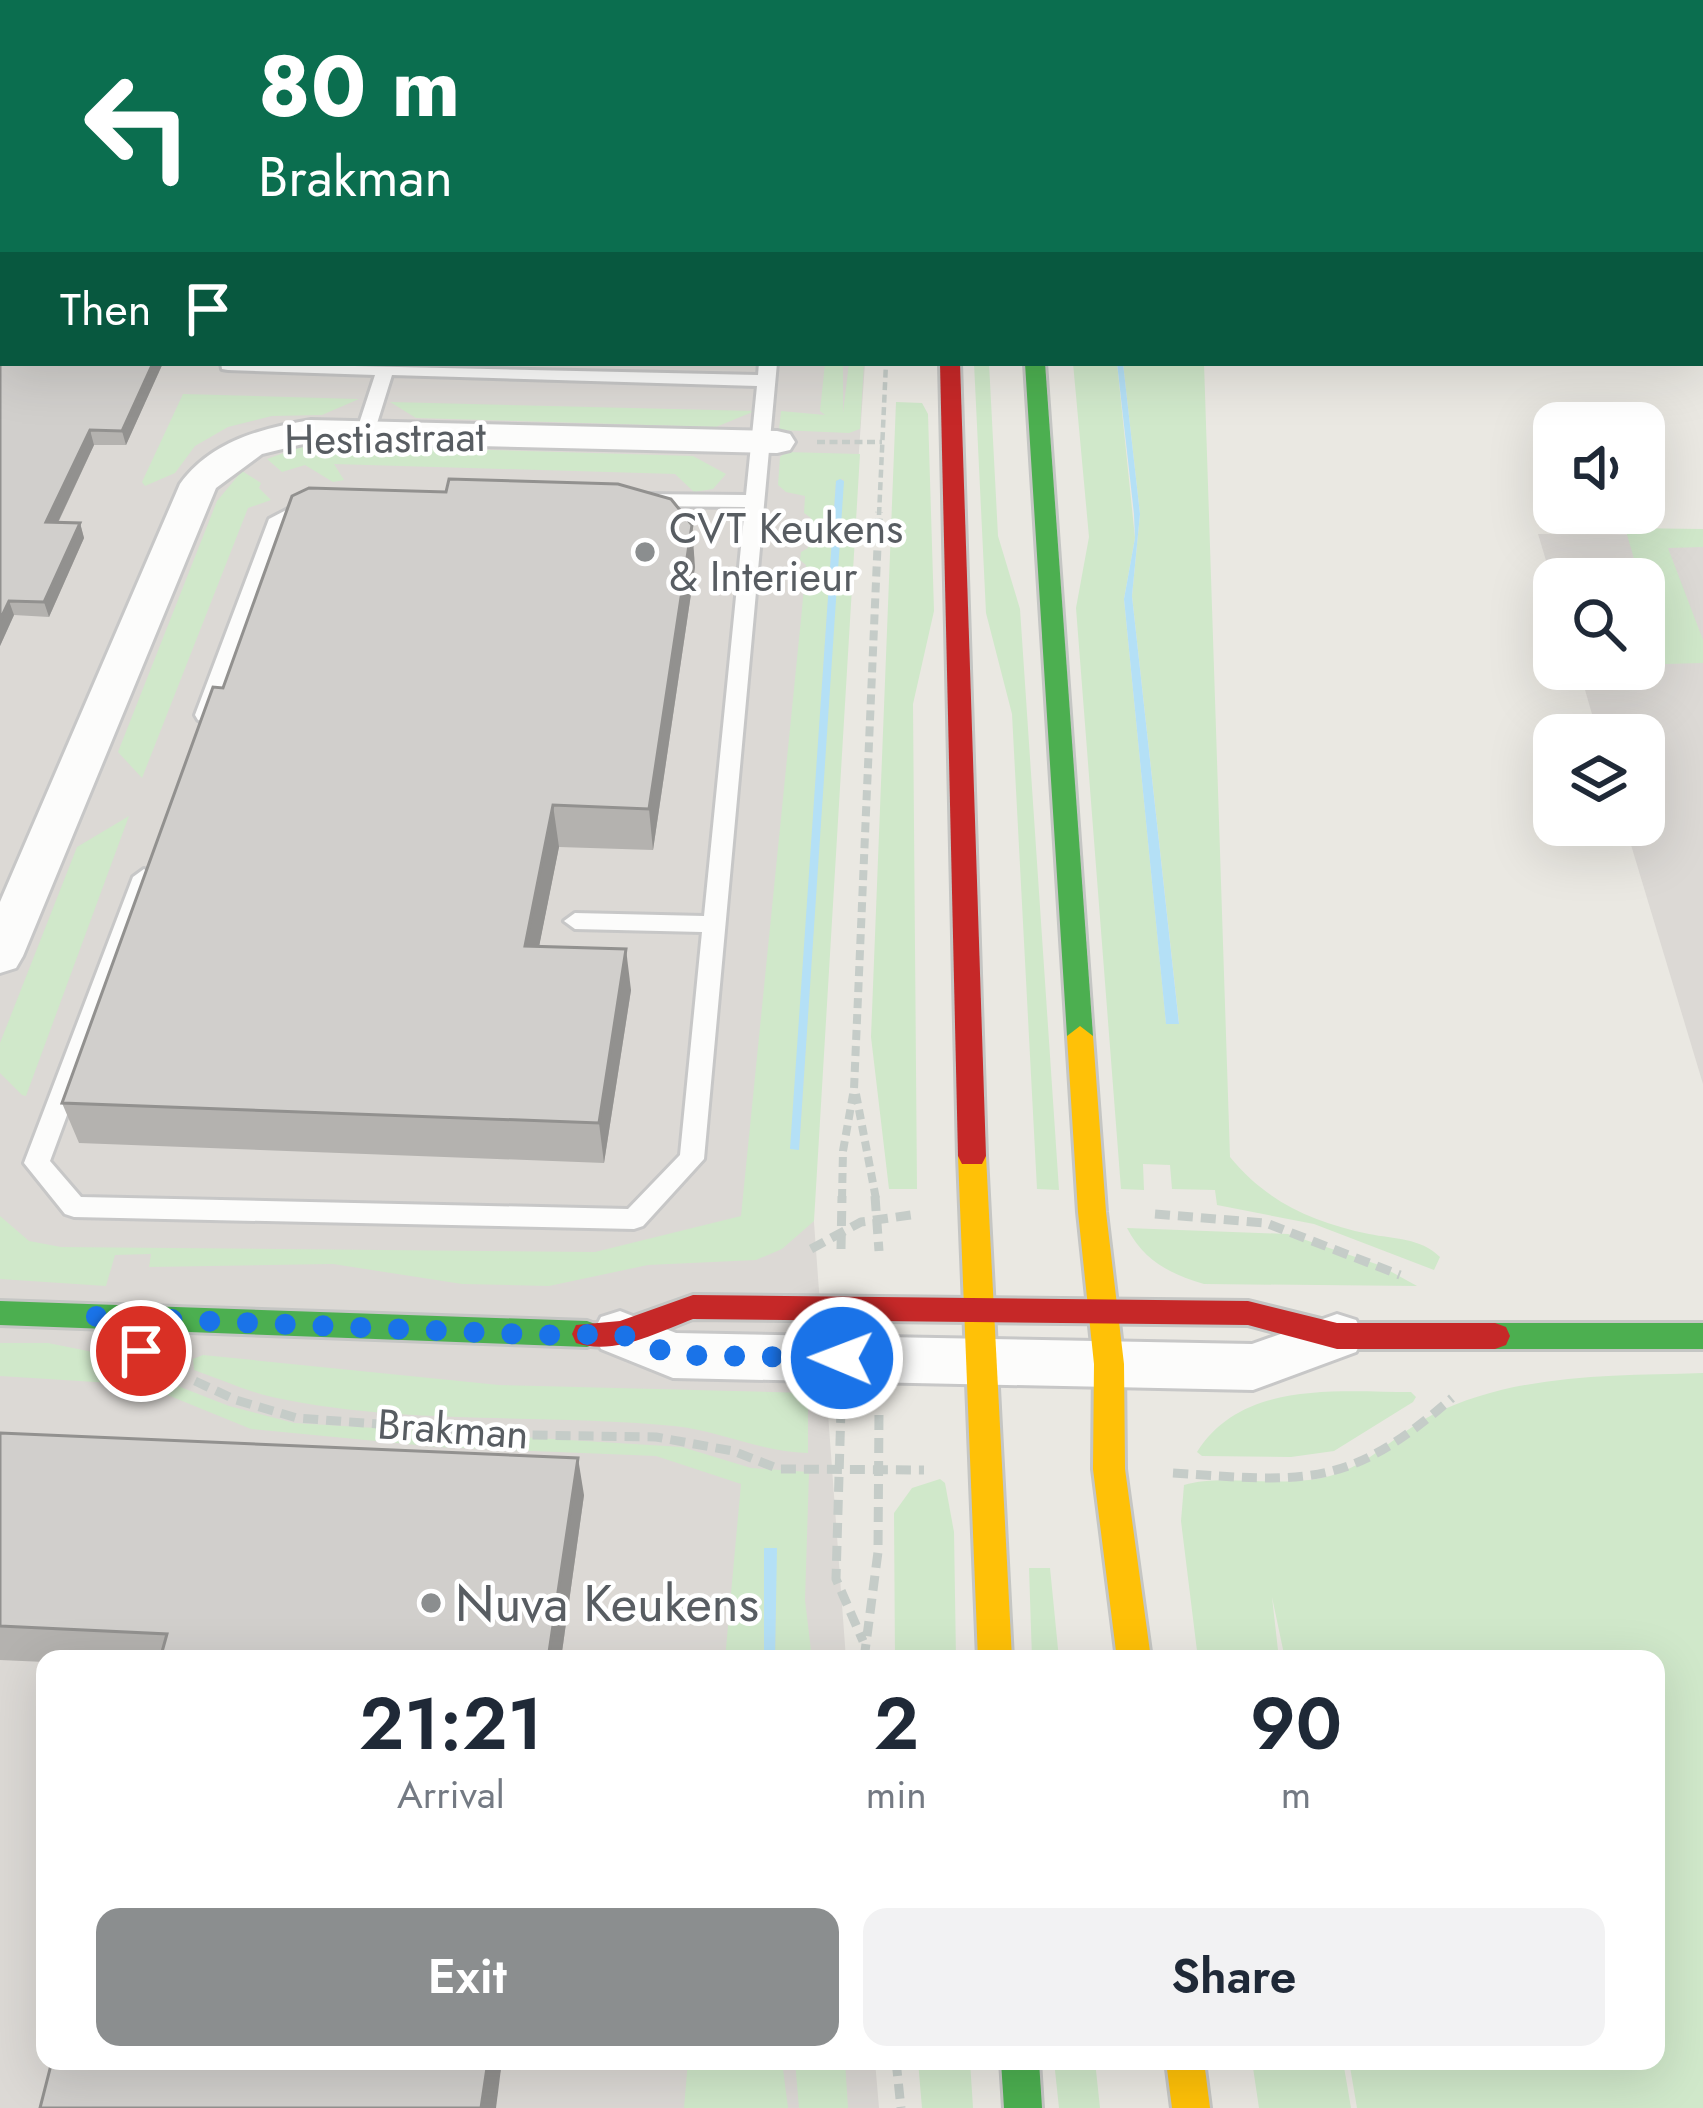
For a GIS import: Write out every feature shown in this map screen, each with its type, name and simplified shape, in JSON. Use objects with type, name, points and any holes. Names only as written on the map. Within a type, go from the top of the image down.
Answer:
[{"type":"main road","points":[[950,366],[974,1213],[984,1335],[995,1650]]},
{"type":"main road","points":[[1035,366],[1090,1188],[1108,1364],[1109,1468],[1133,1650]]},
{"type":"main road","points":[[984,1335],[1104,1311],[1248,1312],[1337,1336],[1499,1340],[1703,1336]]},
{"type":"main road","points":[[0,1313],[543,1335],[620,1334]]},
{"type":"main road","points":[[1021,2070],[1024,2108]]},
{"type":"main road","points":[[1186,2070],[1191,2108]]},
{"type":"street","name":"Hestiastraat","points":[[0,956],[199,484],[227,456],[266,439],[311,431],[767,442]]},
{"type":"street","points":[[620,1334],[673,1355],[984,1335],[1108,1364],[1253,1367],[1337,1336]]},
{"type":"lane","points":[[154,852],[37,1163],[74,1207],[634,1220],[692,1159],[752,501],[767,442],[767,372],[329,366]]},
{"type":"lane","points":[[365,433],[379,367]]},
{"type":"lane","points":[[196,741],[279,519],[328,495]]},
{"type":"lane","points":[[610,499],[752,501]]},
{"type":"lane","points":[[575,921],[713,924]]},
{"type":"path","points":[[854,1089],[886,366]]},
{"type":"path","points":[[767,442],[882,442]]},
{"type":"path","points":[[840,1226],[879,1215]]},
{"type":"path","points":[[1212,1217],[1266,1223],[1408,1279]]},
{"type":"path","points":[[1109,1468],[1256,1477],[1348,1471],[1401,1442],[1473,1380],[1499,1340]]},
{"type":"path","name":"Brakman","points":[[185,1377],[236,1400],[297,1418],[502,1434],[656,1437],[733,1451],[778,1469],[990,1469]]},
{"type":"path","points":[[863,1641],[864,1650]]},
{"type":"path","points":[[897,2070],[901,2108]]},
{"type":"shaded area","points":[[0,366],[865,366],[810,1168],[845,1650],[36,1650],[36,2070],[876,2070],[879,2108],[0,2108]]},
{"type":"shaded area","points":[[1538,534],[1703,535],[1703,1084],[1631,846],[1665,846],[1665,714],[1592,714],[1585,690],[1665,690],[1665,558],[1545,558]]},
{"type":"green space","points":[[825,366],[843,366],[843,413],[849,366],[864,366],[860,429],[849,433],[779,430],[781,411],[825,415],[820,411]]},
{"type":"green space","points":[[974,366],[989,366],[998,536],[1020,609],[1059,1190],[1037,1189],[1012,714],[986,613]]},
{"type":"green space","points":[[1073,366],[1117,366],[1135,538],[1124,599],[1166,1023],[1179,1023],[1132,596],[1140,514],[1123,366],[1204,366],[1230,1157],[1259,1186],[1292,1208],[1348,1229],[1424,1246],[1440,1257],[1434,1270],[1314,1224],[1217,1205],[1215,1190],[1172,1189],[1170,1165],[1143,1164],[1144,1190],[1121,1189],[1076,608],[1089,537]]},
{"type":"green space","points":[[183,394],[359,399],[322,415],[272,416],[228,427],[195,446],[175,473],[145,486],[142,482]]},
{"type":"green space","points":[[390,402],[755,411],[716,427],[416,418]]},
{"type":"green space","points":[[896,402],[922,403],[928,414],[934,611],[913,704],[917,1189],[889,1189],[871,1037]]},
{"type":"green space","points":[[300,447],[693,456],[726,474],[713,489],[694,492],[675,474],[334,464],[344,480],[333,482],[305,465],[282,472],[267,459]]},
{"type":"green space","points":[[786,452],[860,454],[814,1221],[782,1249],[756,1260],[648,1265],[549,1286],[462,1284],[333,1264],[149,1267],[151,1254],[115,1255],[106,1286],[0,1279],[0,1216],[29,1241],[61,1247],[595,1252],[741,1216],[806,565],[800,560],[801,552],[808,548],[811,518],[804,513],[805,496],[778,485],[780,457]],"holes":[[[843,479],[799,1149],[791,1149],[836,481]]]},
{"type":"green space","points":[[242,471],[261,483],[259,488],[271,500],[248,508],[142,778],[118,752],[217,501]]},
{"type":"green space","points":[[1703,529],[1703,547],[1668,548],[1703,640],[1703,663],[1665,664],[1665,558],[1634,558],[1627,534]]},
{"type":"green space","points":[[129,816],[26,1096],[22,1095],[0,1073],[0,1043],[77,847]]},
{"type":"green space","points":[[1127,1228],[1288,1234],[1379,1265],[1417,1286],[1204,1284],[1159,1265]]},
{"type":"green space","points":[[0,1343],[48,1343],[88,1351],[229,1406],[294,1423],[682,1447],[751,1468],[809,1472],[805,1600],[811,1650],[775,1650],[776,1548],[764,1549],[764,1650],[726,1650],[741,1484],[656,1456],[438,1447],[251,1429],[143,1385],[0,1376]]},
{"type":"green space","points":[[203,1355],[499,1385],[808,1393],[808,1453],[674,1426],[322,1406],[262,1394],[194,1370],[193,1359]]},
{"type":"green space","points":[[1703,1373],[1703,2108],[1357,2108],[1351,2070],[1665,2070],[1665,1650],[1283,1650],[1272,1597],[1278,1650],[1197,1650],[1181,1521],[1184,1485],[1330,1476],[1464,1401],[1530,1384]]},
{"type":"green space","points":[[1323,1392],[1411,1392],[1416,1397],[1413,1402],[1334,1451],[1291,1457],[1202,1456],[1197,1452],[1216,1429],[1265,1401]]},
{"type":"green space","points":[[940,1479],[945,1483],[954,1532],[956,1650],[895,1650],[894,1513],[912,1488]]},
{"type":"green space","points":[[1029,1568],[1050,1568],[1058,1650],[1032,1650]]},
{"type":"green space","points":[[687,2070],[783,2070],[788,2108],[684,2108]]},
{"type":"green space","points":[[796,2070],[846,2070],[848,2108],[799,2108]]},
{"type":"green space","points":[[919,2070],[971,2070],[973,2108],[922,2108]]},
{"type":"green space","points":[[1055,2070],[1096,2070],[1100,2108],[1059,2108]]},
{"type":"green space","points":[[1253,2070],[1345,2070],[1351,2108],[1259,2108]]},
{"type":"water","points":[[1117,366],[1123,366],[1140,514],[1132,596],[1179,1024],[1166,1024],[1124,599],[1135,538]]},
{"type":"water","points":[[836,481],[844,481],[799,1150],[790,1149]]},
{"type":"water","points":[[764,1548],[777,1548],[775,1650],[764,1650]]},
{"type":"building","points":[[0,366],[152,366],[122,431],[90,430],[46,522],[80,523],[44,602],[9,601],[0,620]]},
{"type":"building","points":[[449,479],[618,484],[671,499],[692,525],[649,809],[553,805],[525,946],[626,949],[599,1123],[62,1103],[213,687],[223,688],[292,496],[309,488],[446,492]]},
{"type":"building","points":[[0,1433],[578,1458],[549,1650],[163,1650],[167,1634],[0,1626]]},
{"type":"building","points":[[50,2070],[487,2070],[481,2108],[40,2108]]},
{"type":"traffic: fast","points":[[1035,366],[1080,1036]]},
{"type":"traffic: fast","points":[[0,1313],[587,1334]]},
{"type":"traffic: fast","points":[[1495,1336],[1703,1336]]},
{"type":"traffic: fast","points":[[1021,2070],[1023,2108]]},
{"type":"traffic: slow","points":[[1080,1036],[1109,1364],[1109,1469],[1133,1650]]},
{"type":"traffic: slow","points":[[972,1156],[995,1650]]},
{"type":"traffic: slow","points":[[1186,2070],[1191,2108]]},
{"type":"traffic: jam","points":[[950,366],[972,1156]]},
{"type":"traffic: jam","points":[[587,1334],[620,1333],[693,1307],[1248,1313],[1337,1336],[1495,1336]]},
{"type":"place","name":"CVT Keukens & Interieur","points":[[645,552]]},
{"type":"place","name":"Nuva Keukens","points":[[431,1603]]},
{"type":"route","points":[[141,1351],[86,1316],[620,1334],[673,1355],[842,1358]]}]
